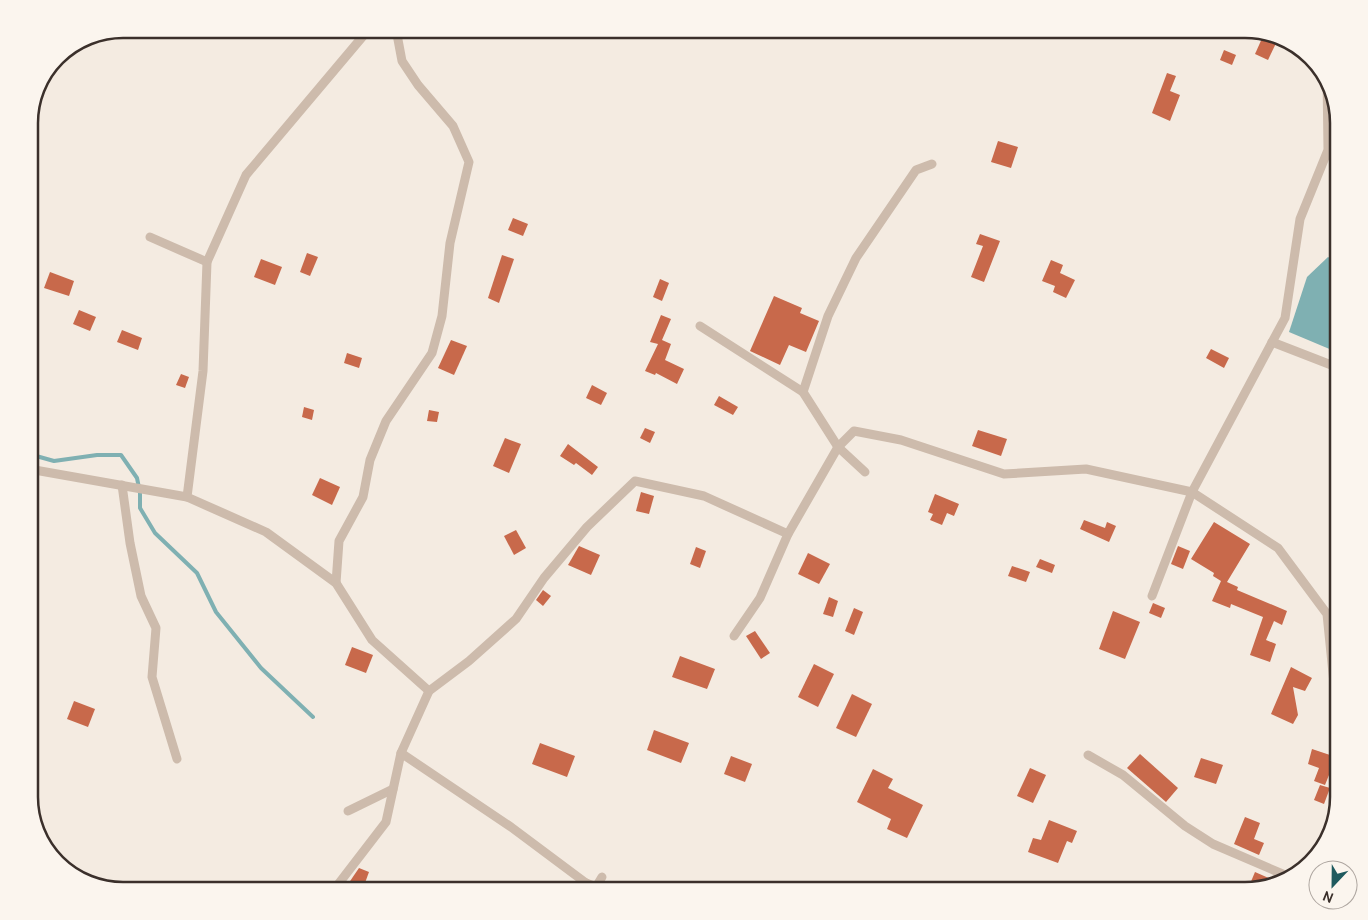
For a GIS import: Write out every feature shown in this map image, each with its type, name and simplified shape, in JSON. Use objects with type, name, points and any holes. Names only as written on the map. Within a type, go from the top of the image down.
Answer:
[{"type":"street","points":[[187,497],[203,371],[207,262],[246,176],[361,38]]},
{"type":"street","points":[[336,583],[339,541],[363,498],[370,460],[386,421],[432,353],[442,316],[450,243],[469,162],[453,126],[418,85],[402,61],[398,38]]},
{"type":"street","points":[[1152,596],[1192,492],[1285,318],[1300,219],[1328,150],[1327,98]]},
{"type":"street","points":[[803,392],[828,316],[856,258],[916,170],[932,164]]},
{"type":"street","points":[[150,238],[207,262]]},
{"type":"street","points":[[700,326],[803,392],[838,447],[865,472]]},
{"type":"street","points":[[1272,342],[1330,365]]},
{"type":"street","points":[[734,636],[760,598],[788,534],[838,447],[854,431],[901,440],[1004,474],[1086,469],[1192,492],[1278,548],[1327,614],[1330,644]]},
{"type":"street","points":[[38,471],[187,497],[266,532],[336,583],[372,640],[429,691]]},
{"type":"street","points":[[340,882],[386,822],[401,753],[429,691],[468,661],[516,619],[544,578],[587,527],[635,481],[704,496],[788,534]]},
{"type":"street","points":[[122,485],[130,544],[141,596],[156,628],[152,677],[177,759]]},
{"type":"street","points":[[401,753],[511,827],[578,882]]},
{"type":"street","points":[[1088,755],[1123,776],[1185,826],[1213,844],[1283,874]]},
{"type":"street","points":[[348,811],[393,789]]},
{"type":"street","points":[[599,882],[602,877]]},
{"type":"water","points":[[1328,257],[1330,258],[1330,349],[1289,332],[1307,277]]},
{"type":"building","points":[[1262,39],[1276,43],[1268,60],[1255,54]]},
{"type":"building","points":[[1224,50],[1236,55],[1232,65],[1220,60]]},
{"type":"building","points":[[1167,73],[1176,76],[1170,91],[1180,95],[1170,121],[1152,113]]},
{"type":"building","points":[[998,141],[1018,147],[1011,168],[991,162]]},
{"type":"building","points":[[513,218],[528,224],[523,236],[508,230]]},
{"type":"building","points":[[980,234],[1000,241],[984,282],[971,277],[983,246],[976,244]]},
{"type":"building","points":[[307,253],[318,257],[310,276],[300,272]]},
{"type":"building","points":[[502,255],[514,259],[499,303],[488,298]]},
{"type":"building","points":[[261,259],[282,267],[275,285],[254,277]]},
{"type":"building","points":[[1051,260],[1063,265],[1060,273],[1075,280],[1066,298],[1053,292],[1055,286],[1042,281]]},
{"type":"building","points":[[50,272],[74,281],[69,296],[44,288]]},
{"type":"building","points":[[660,279],[669,283],[662,301],[653,297]]},
{"type":"building","points":[[774,296],[802,308],[800,313],[819,321],[806,352],[789,345],[780,365],[750,351]]},
{"type":"building","points":[[79,310],[96,317],[90,331],[73,324]]},
{"type":"building","points":[[661,315],[671,319],[662,340],[671,344],[665,360],[684,369],[677,384],[656,373],[655,375],[645,371],[658,344],[650,342]]},
{"type":"building","points":[[122,330],[142,338],[138,350],[117,342]]},
{"type":"building","points":[[451,340],[467,346],[454,375],[438,368]]},
{"type":"building","points":[[1211,349],[1229,358],[1224,368],[1206,358]]},
{"type":"building","points":[[347,353],[362,358],[359,368],[344,363]]},
{"type":"building","points":[[181,374],[189,377],[185,388],[176,385]]},
{"type":"building","points":[[592,385],[607,393],[601,405],[586,398]]},
{"type":"building","points":[[719,396],[738,407],[733,415],[714,405]]},
{"type":"building","points":[[304,407],[314,410],[312,420],[302,417]]},
{"type":"building","points":[[429,410],[439,412],[437,422],[427,421]]},
{"type":"building","points":[[645,428],[655,432],[650,443],[640,438]]},
{"type":"building","points":[[978,430],[1007,439],[1001,456],[972,446]]},
{"type":"building","points":[[505,438],[521,444],[509,473],[493,466]]},
{"type":"building","points":[[568,444],[598,467],[592,475],[576,463],[574,465],[560,456]]},
{"type":"building","points":[[320,478],[340,487],[332,505],[312,495]]},
{"type":"building","points":[[641,492],[654,496],[649,514],[636,511]]},
{"type":"building","points":[[935,494],[959,504],[954,516],[947,513],[942,525],[930,520],[933,514],[928,512]]},
{"type":"building","points":[[1084,520],[1105,528],[1107,522],[1116,526],[1109,542],[1080,529]]},
{"type":"building","points":[[1214,522],[1250,544],[1227,582],[1238,587],[1237,590],[1287,611],[1282,625],[1274,621],[1266,640],[1276,644],[1270,662],[1250,655],[1263,617],[1231,604],[1230,608],[1212,601],[1221,581],[1213,576],[1214,573],[1191,559]]},
{"type":"building","points":[[516,530],[526,548],[514,555],[504,536]]},
{"type":"building","points":[[579,546],[600,555],[591,575],[568,565]]},
{"type":"building","points":[[1178,546],[1190,551],[1183,569],[1171,564]]},
{"type":"building","points":[[696,547],[706,551],[700,568],[690,564]]},
{"type":"building","points":[[808,553],[830,564],[819,584],[798,574]]},
{"type":"building","points":[[1040,559],[1055,565],[1052,573],[1036,567]]},
{"type":"building","points":[[1012,566],[1030,572],[1026,582],[1008,576]]},
{"type":"building","points":[[543,590],[551,596],[543,606],[536,600]]},
{"type":"building","points":[[829,597],[838,601],[833,617],[823,614]]},
{"type":"building","points":[[1153,603],[1165,608],[1161,618],[1149,613]]},
{"type":"building","points":[[854,608],[863,612],[854,635],[845,631]]},
{"type":"building","points":[[1113,611],[1140,622],[1125,659],[1099,649]]},
{"type":"building","points":[[755,631],[770,653],[761,659],[746,636]]},
{"type":"building","points":[[352,647],[373,655],[366,673],[345,665]]},
{"type":"building","points":[[680,656],[715,669],[707,689],[672,677]]},
{"type":"building","points":[[814,664],[834,674],[818,707],[798,697]]},
{"type":"building","points":[[1291,667],[1312,678],[1305,691],[1293,687],[1298,715],[1293,724],[1271,714]]},
{"type":"building","points":[[852,694],[872,704],[856,737],[836,728]]},
{"type":"building","points":[[74,701],[95,709],[88,727],[67,719]]},
{"type":"building","points":[[654,730],[689,743],[681,763],[647,750]]},
{"type":"building","points":[[540,743],[575,756],[567,777],[532,764]]},
{"type":"building","points":[[1312,749],[1330,755],[1330,772],[1325,785],[1314,781],[1319,768],[1308,764]]},
{"type":"building","points":[[1140,754],[1178,788],[1166,802],[1127,768]]},
{"type":"building","points":[[731,756],[752,764],[745,782],[724,774]]},
{"type":"building","points":[[1201,758],[1223,765],[1216,784],[1194,777]]},
{"type":"building","points":[[1030,768],[1046,775],[1033,803],[1017,796]]},
{"type":"building","points":[[873,769],[893,779],[888,788],[923,805],[907,838],[887,829],[891,819],[857,802]]},
{"type":"building","points":[[1320,785],[1330,788],[1324,804],[1314,800]]},
{"type":"building","points":[[1245,817],[1260,823],[1254,839],[1264,843],[1259,855],[1234,844]]},
{"type":"building","points":[[1049,820],[1077,831],[1072,843],[1067,841],[1058,863],[1028,852],[1033,838],[1041,840]]},
{"type":"building","points":[[359,868],[369,872],[365,882],[349,882]]},
{"type":"building","points":[[1255,872],[1271,879],[1257,882],[1251,882]]},
{"type":"waterway","points":[[38,457],[54,461],[97,455],[121,455],[137,478],[140,508],[155,533],[197,573],[216,612],[261,668],[313,717]]}]
